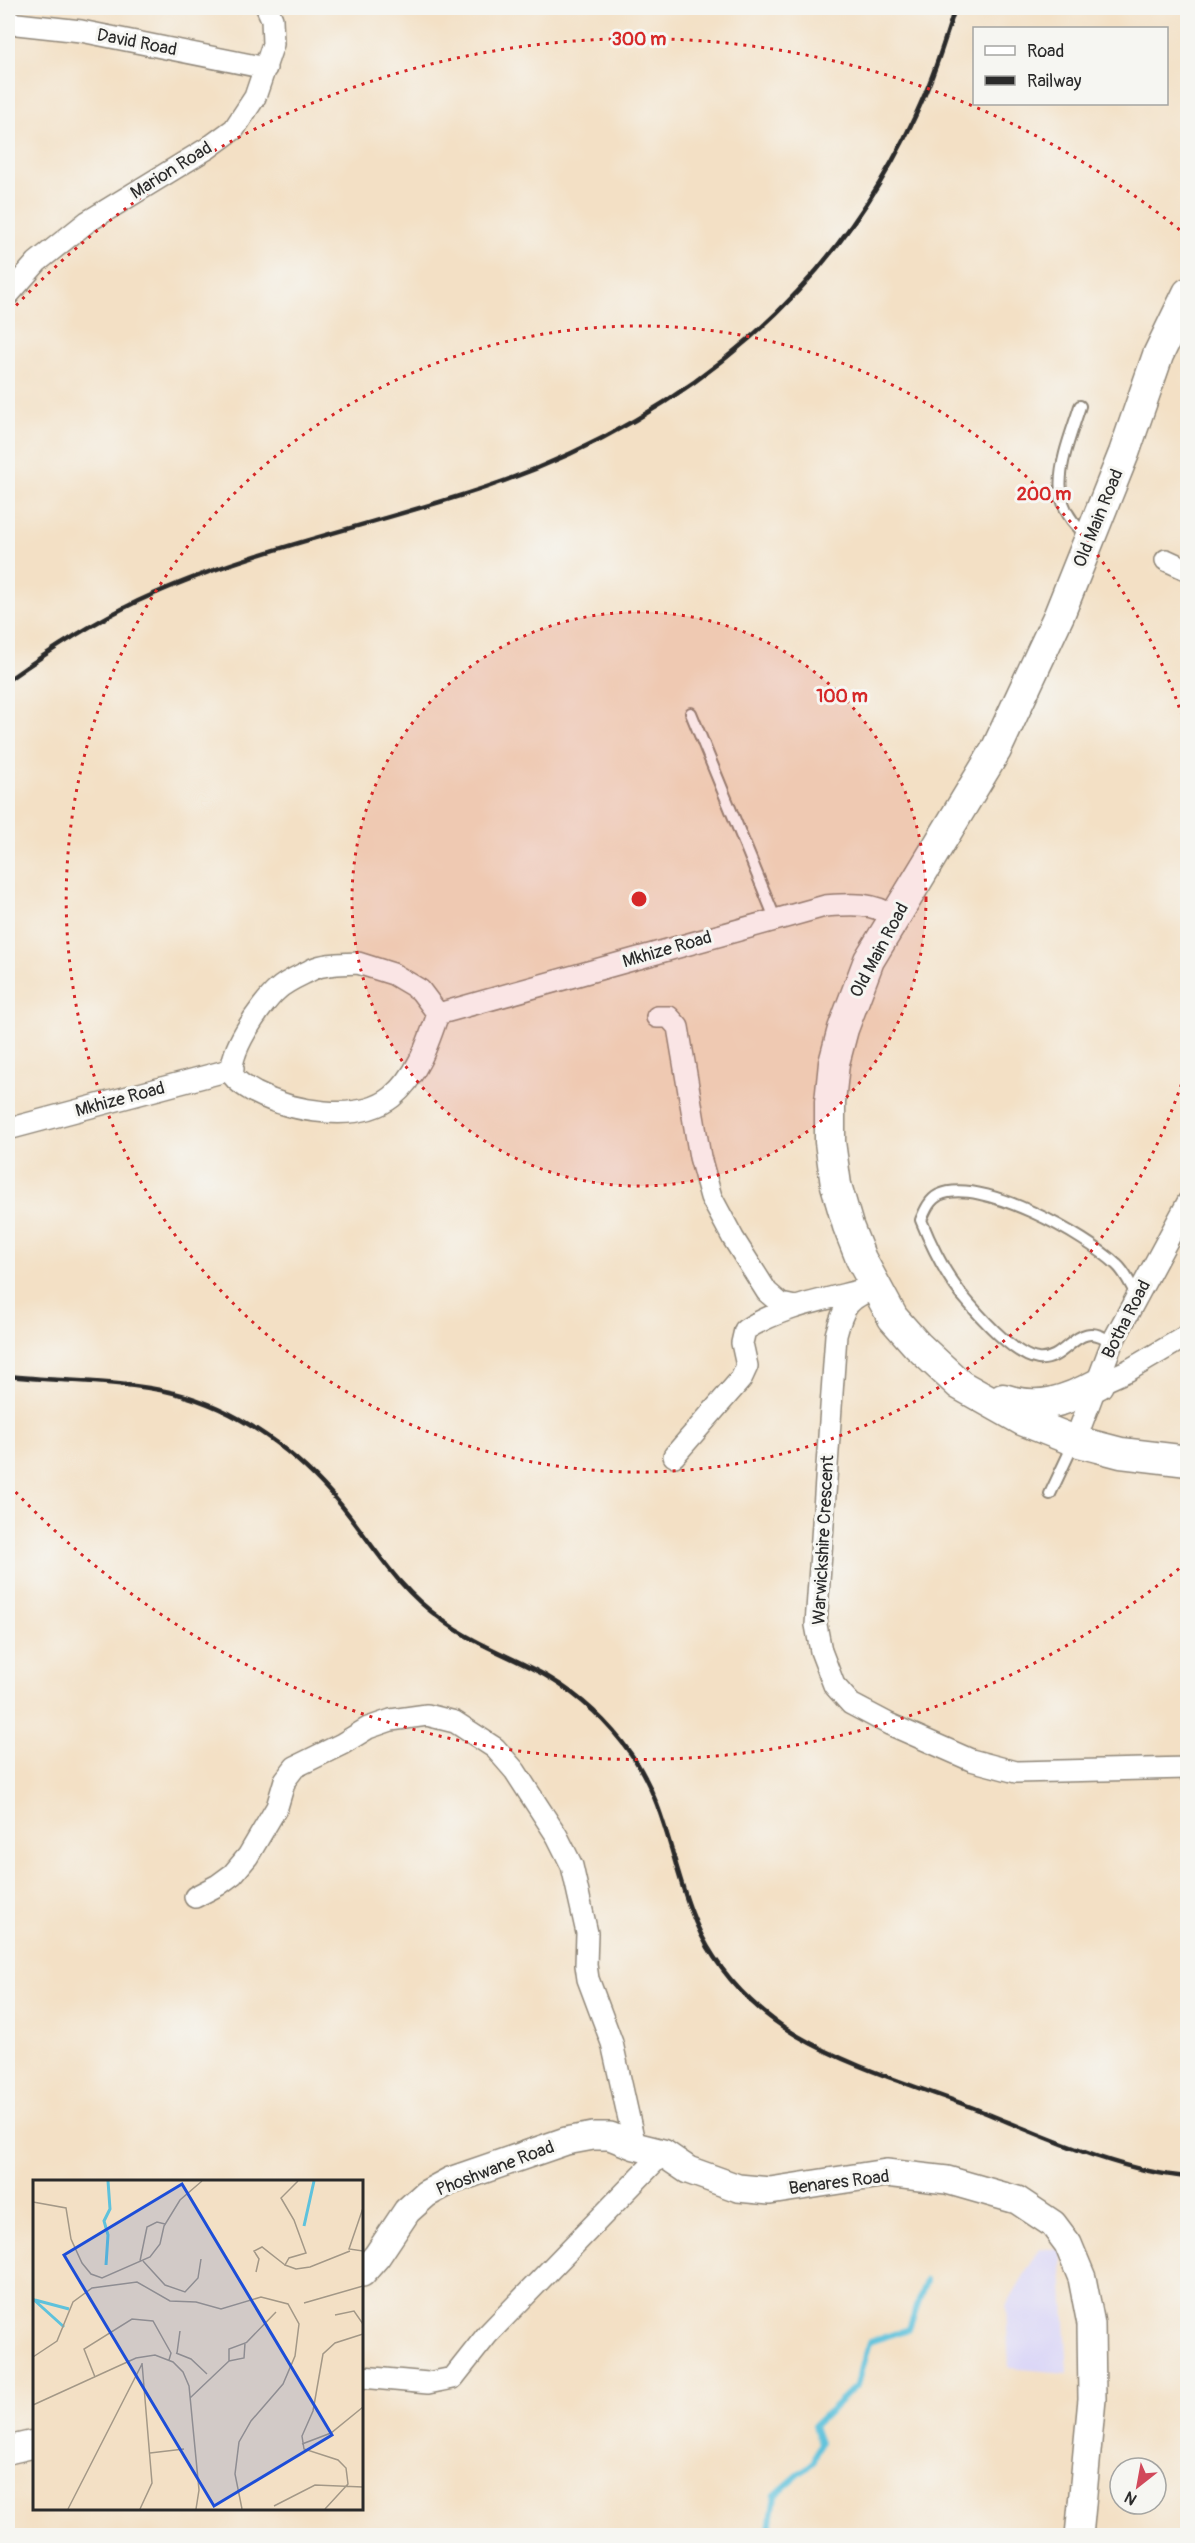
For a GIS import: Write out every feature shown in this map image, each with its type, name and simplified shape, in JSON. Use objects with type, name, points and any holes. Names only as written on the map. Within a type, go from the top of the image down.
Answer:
[{"type":"main road","name":"Old Main Road","points":[[1188,293],[1158,355],[1124,453],[1059,615],[996,750],[869,960],[851,1004],[834,1063],[830,1102],[830,1142],[836,1185],[861,1259],[892,1318],[917,1346],[960,1385],[1022,1420],[1075,1441],[1121,1453],[1188,1461]]},
{"type":"main road","points":[[960,1385],[1015,1403],[1038,1406],[1056,1403],[1098,1384]]},
{"type":"street","name":"Marion Road","points":[[8,295],[37,262],[87,222],[208,148],[234,129],[255,98],[273,44],[272,19],[267,8]]},
{"type":"street","name":"David Road","points":[[8,23],[81,31],[266,68]]},
{"type":"street","points":[[1166,560],[1188,570]]},
{"type":"street","name":"Mkhize Road","points":[[438,1014],[775,918],[825,906],[862,904],[882,909],[895,917]]},
{"type":"street","points":[[358,963],[393,974],[420,990],[438,1014],[427,1047],[413,1072],[393,1096],[379,1105],[352,1111],[317,1112],[277,1103],[245,1087],[234,1076],[232,1063],[239,1042],[260,1011],[278,989],[315,968],[358,963]]},
{"type":"street","points":[[657,1017],[669,1017],[678,1028],[700,1156],[711,1197],[733,1239],[767,1292],[781,1304],[795,1307]]},
{"type":"street","name":"Mkhize Road","points":[[8,1129],[233,1069]]},
{"type":"street","name":"Botha Road","points":[[1075,1441],[1112,1343],[1188,1202]]},
{"type":"street","points":[[674,1456],[741,1379],[747,1366],[742,1342],[745,1330],[762,1320],[795,1307],[876,1288]]},
{"type":"street","name":"Warwickshire Crescent","points":[[876,1288],[859,1293],[850,1301],[841,1317],[836,1335],[816,1625],[821,1651],[834,1685],[851,1704],[889,1724],[971,1760],[1016,1772],[1188,1768]]},
{"type":"street","points":[[1098,1384],[1129,1370],[1188,1335]]},
{"type":"street","points":[[195,1897],[233,1874],[248,1856],[277,1807],[285,1780],[296,1767],[368,1728],[391,1720],[427,1715],[455,1722],[495,1748],[515,1771],[557,1836],[572,1866],[587,1933],[588,1979],[612,2043],[635,2146]]},
{"type":"street","name":"Phoshwane Road","points":[[363,2272],[377,2256],[407,2211],[426,2194],[450,2181],[575,2139],[610,2136],[635,2146],[663,2153]]},
{"type":"street","points":[[363,2377],[428,2383],[453,2378],[487,2335],[663,2153]]},
{"type":"street","name":"Benares Road","points":[[663,2153],[699,2174],[738,2188],[770,2190],[886,2172],[947,2180],[1017,2200],[1053,2224],[1068,2244],[1082,2278],[1091,2324],[1092,2399],[1079,2535]]},
{"type":"street","points":[[8,2450],[33,2444]]},
{"type":"lane","points":[[1080,406],[1060,472],[1059,491],[1077,528],[1090,537]]},
{"type":"lane","points":[[691,713],[775,918]]},
{"type":"lane","points":[[1112,1343],[1096,1334],[1087,1334],[1051,1357],[1040,1359],[1026,1356],[1005,1340],[961,1293],[928,1237],[921,1220],[927,1206],[938,1195],[956,1191],[982,1194],[1013,1202],[1095,1247],[1119,1266],[1137,1296]]},
{"type":"lane","points":[[1050,1494],[1075,1441]]},
{"type":"shaded area","points":[[1040,2248],[1061,2250],[1068,2373],[1009,2368],[1006,2306]]},
{"type":"waterway","points":[[769,2536],[775,2495],[814,2461],[820,2443],[814,2426],[857,2385],[869,2342],[909,2329],[926,2280]]},
{"type":"railway","points":[[8,680],[71,638],[138,601],[180,583],[267,552],[444,501],[559,459],[627,424],[691,384],[749,338],[802,287],[849,229],[890,164],[925,94],[955,8]]},
{"type":"railway","points":[[8,1376],[112,1383],[174,1393],[222,1410],[245,1422],[287,1451],[341,1505],[387,1566],[425,1607],[466,1636],[560,1684],[593,1711],[613,1732],[631,1754],[656,1803],[700,1933],[714,1957],[740,1990],[784,2027],[838,2057],[1078,2150],[1134,2168],[1188,2177]]}]
